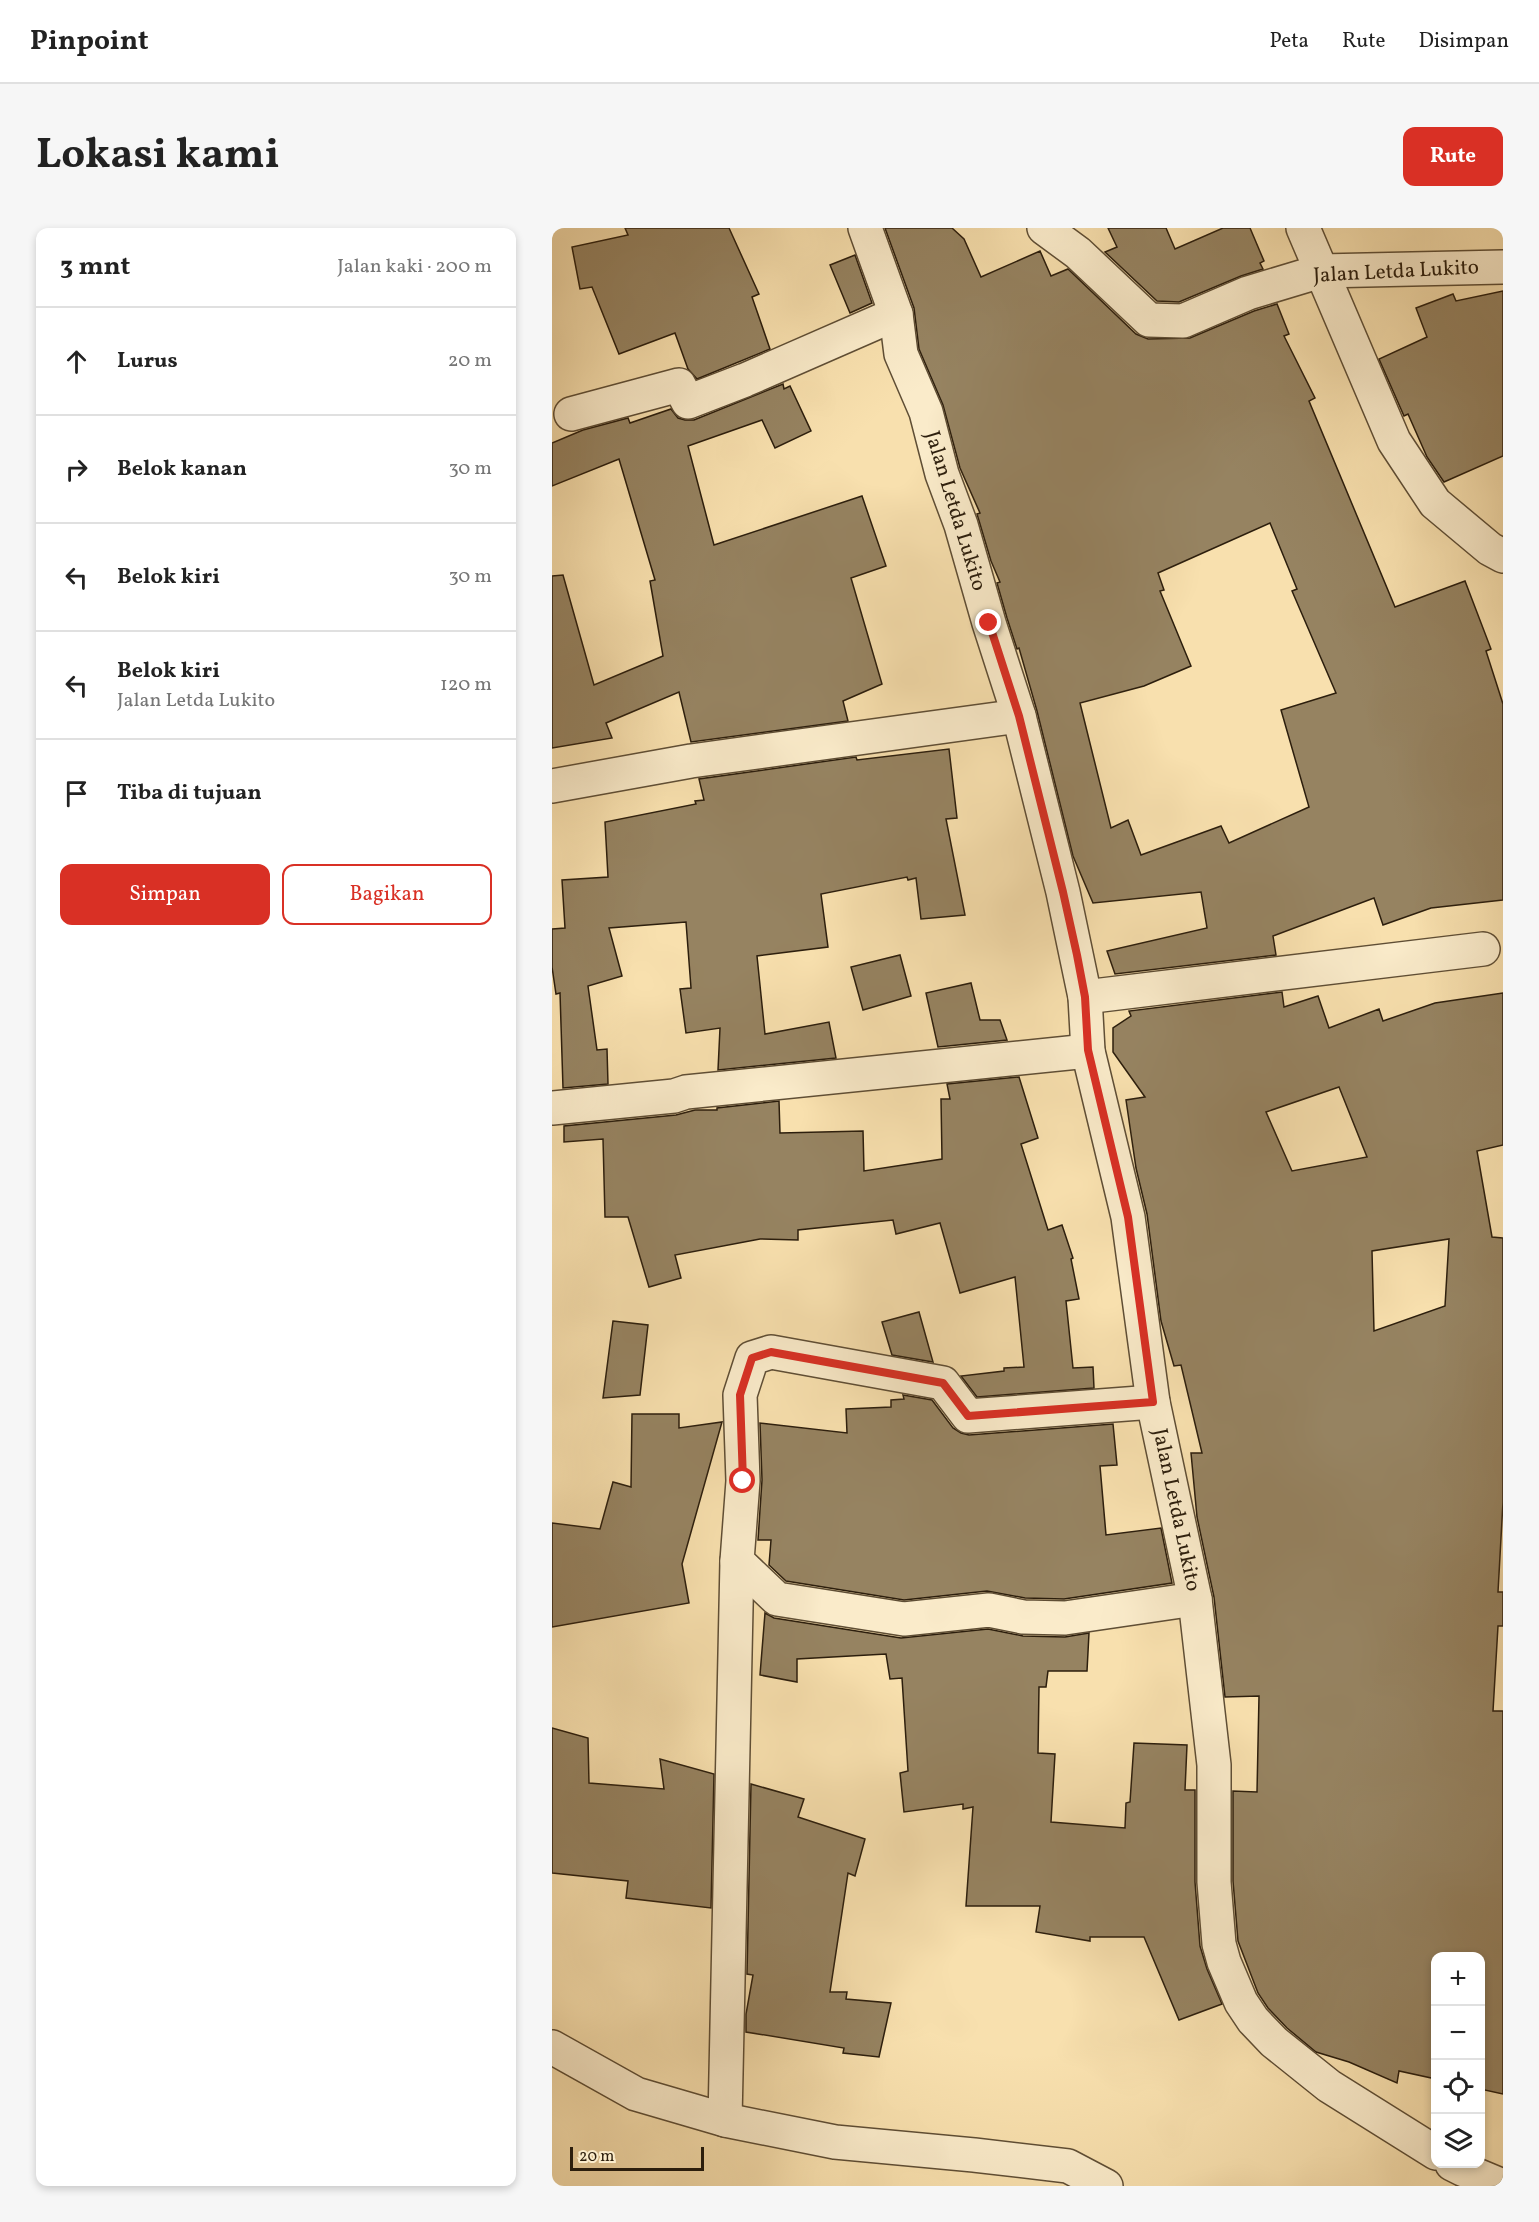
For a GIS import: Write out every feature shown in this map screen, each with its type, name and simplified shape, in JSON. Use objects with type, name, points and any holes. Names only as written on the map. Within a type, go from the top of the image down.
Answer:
[{"type":"street","name":"Jalan Letda Lukito","points":[[865,228],[896,314],[901,354],[926,412],[942,474],[961,525],[1019,716],[1063,892],[1085,997],[1088,1050],[1128,1217],[1153,1402],[1195,1599],[1214,1765],[1214,1882],[1219,1944],[1224,1962],[1241,2002],[1253,2020],[1274,2042],[1329,2086],[1431,2150]]},
{"type":"street","name":"Jalan Letda Lukito","points":[[1044,228],[1078,253],[1149,320],[1183,321],[1248,293],[1321,271],[1503,267]]},
{"type":"street","points":[[1303,228],[1394,441],[1436,503],[1490,549],[1503,556]]},
{"type":"street","points":[[572,414],[679,385],[688,402],[745,380],[896,314]]},
{"type":"street","points":[[552,786],[692,761],[1019,716]]},
{"type":"street","points":[[1085,997],[1483,949]]},
{"type":"street","points":[[552,1108],[1088,1050]]},
{"type":"street","points":[[725,2120],[737,1561],[743,1481],[740,1395],[752,1358],[771,1352],[943,1383],[968,1416],[1153,1402]]},
{"type":"street","points":[[737,1561],[777,1599],[904,1619],[989,1610],[1023,1617],[1065,1618],[1195,1599]]},
{"type":"street","points":[[552,2047],[636,2094],[725,2120],[835,2142],[1068,2166],[1106,2186]]},
{"type":"street","points":[[1460,2168],[1503,2186]]},
{"type":"building","points":[[625,228],[729,228],[759,294],[752,297],[770,349],[697,379],[688,369],[675,333],[619,354],[592,287],[580,289],[572,247],[628,235]]},
{"type":"building","points":[[885,228],[952,228],[964,239],[981,277],[1040,251],[1051,276],[1068,269],[1136,334],[1148,339],[1190,338],[1254,311],[1277,304],[1289,334],[1284,336],[1315,398],[1309,401],[1395,607],[1465,581],[1491,649],[1486,651],[1503,704],[1503,900],[1431,908],[1383,925],[1374,898],[1273,936],[1276,955],[1115,974],[1107,951],[1207,928],[1201,892],[1093,903],[1073,856],[1037,711],[1019,648],[1017,649],[1007,618],[997,583],[1000,582],[977,514],[980,513],[960,468],[943,405],[919,349],[914,308]],"holes":[[[1270,523],[1297,589],[1292,591],[1336,693],[1281,710],[1309,807],[1229,843],[1221,826],[1141,855],[1128,820],[1111,828],[1080,703],[1144,686],[1191,666],[1160,591],[1164,590],[1158,573]]]},
{"type":"building","points":[[1108,228],[1166,228],[1175,249],[1223,228],[1250,228],[1264,261],[1260,263],[1263,269],[1179,302],[1157,301],[1105,252],[1117,247]]},
{"type":"building","points":[[855,255],[872,303],[850,313],[830,265]]},
{"type":"building","points":[[1503,291],[1503,456],[1444,482],[1427,457],[1408,414],[1404,416],[1379,359],[1427,337],[1416,308],[1453,294],[1456,301]]},
{"type":"building","points":[[783,384],[784,389],[790,386],[811,431],[775,448],[762,420],[688,446],[714,545],[862,496],[886,566],[851,578],[882,684],[843,701],[848,721],[691,742],[679,692],[606,723],[612,738],[552,748],[552,576],[563,575],[594,685],[663,656],[650,581],[655,580],[619,459],[552,486],[552,443],[583,430],[628,418],[630,423],[671,409],[678,418],[694,420]]},
{"type":"building","points":[[949,749],[957,818],[946,819],[965,915],[921,919],[916,878],[908,880],[907,877],[821,894],[828,947],[757,956],[765,1034],[829,1022],[836,1058],[718,1070],[720,1028],[686,1033],[680,989],[691,988],[686,922],[609,928],[622,976],[588,986],[597,1050],[607,1049],[608,1084],[563,1088],[560,993],[556,994],[552,967],[552,929],[565,928],[562,880],[608,877],[605,822],[696,804],[695,801],[704,800],[699,779],[856,757],[857,760]]},
{"type":"building","points":[[900,955],[911,996],[863,1010],[851,967]]},
{"type":"building","points":[[971,983],[980,1020],[1000,1020],[1007,1040],[938,1047],[926,993]]},
{"type":"building","points":[[1282,992],[1284,1007],[1318,996],[1329,1028],[1379,1009],[1383,1021],[1435,1003],[1503,993],[1503,1145],[1477,1151],[1492,1237],[1503,1238],[1503,1502],[1498,1592],[1503,1592],[1503,1626],[1498,1626],[1493,1711],[1503,1711],[1503,2094],[1485,2090],[1485,1952],[1431,1952],[1431,2078],[1399,2071],[1397,2083],[1349,2062],[1316,2052],[1287,2028],[1268,2008],[1258,1993],[1238,1941],[1233,1881],[1233,1791],[1257,1792],[1259,1696],[1225,1697],[1214,1597],[1197,1517],[1191,1453],[1202,1453],[1181,1365],[1174,1366],[1161,1321],[1147,1214],[1136,1168],[1126,1100],[1145,1097],[1113,1052],[1113,1028],[1131,1016],[1129,1011]],"holes":[[[1339,1087],[1367,1157],[1292,1171],[1266,1112]],[[1449,1239],[1445,1306],[1374,1331],[1372,1251]]]},
{"type":"building","points":[[1019,1077],[1038,1138],[1021,1144],[1048,1230],[1062,1225],[1073,1258],[1071,1259],[1079,1299],[1066,1301],[1073,1368],[1093,1367],[1094,1388],[977,1397],[961,1376],[1004,1371],[1004,1368],[1024,1367],[1015,1277],[960,1293],[940,1223],[896,1234],[893,1220],[798,1230],[798,1240],[760,1239],[675,1255],[681,1278],[649,1287],[628,1217],[605,1217],[603,1139],[564,1142],[564,1126],[676,1115],[695,1110],[717,1110],[717,1108],[779,1101],[780,1133],[863,1131],[864,1171],[942,1159],[941,1099],[950,1099],[947,1084]]},
{"type":"building","points":[[919,1312],[933,1362],[892,1355],[882,1322]]},
{"type":"building","points":[[613,1321],[648,1325],[640,1395],[603,1398]]},
{"type":"building","points":[[903,1395],[932,1400],[953,1428],[969,1435],[1113,1424],[1117,1465],[1100,1466],[1106,1535],[1161,1528],[1172,1583],[1064,1599],[1025,1598],[987,1591],[904,1600],[786,1581],[769,1565],[771,1540],[758,1540],[762,1480],[760,1423],[847,1433],[846,1409],[891,1407],[891,1400],[904,1399]]},
{"type":"building","points":[[632,1414],[679,1414],[679,1428],[722,1422],[682,1564],[689,1603],[552,1627],[552,1523],[600,1529],[613,1482],[631,1487]]},
{"type":"building","points":[[765,1613],[774,1618],[901,1638],[988,1629],[1023,1636],[1065,1637],[1089,1633],[1087,1671],[1048,1671],[1046,1687],[1039,1687],[1038,1753],[1055,1754],[1051,1822],[1125,1828],[1126,1803],[1130,1802],[1134,1743],[1187,1745],[1185,1790],[1195,1790],[1195,1882],[1200,1946],[1222,2004],[1179,2020],[1144,1937],[1090,1937],[1090,1941],[1036,1932],[1040,1906],[966,1906],[973,1807],[963,1809],[963,1804],[904,1812],[900,1773],[908,1771],[902,1678],[890,1679],[886,1654],[797,1659],[797,1682],[760,1675]]},
{"type":"building","points":[[552,1728],[588,1738],[589,1783],[664,1789],[660,1759],[714,1774],[711,1908],[626,1898],[628,1881],[552,1873]]},
{"type":"building","points":[[751,1784],[804,1799],[798,1817],[865,1839],[855,1876],[848,1873],[830,1992],[847,1992],[846,1999],[891,2003],[879,2057],[843,2053],[844,2048],[746,2032],[746,2014],[753,1975],[747,1974]]},
{"type":"route","points":[[743,1481],[740,1395],[752,1358],[771,1352],[943,1383],[968,1416],[1153,1402],[1128,1217],[1088,1050],[1085,997],[1077,955],[1019,716],[989,623]]}]
